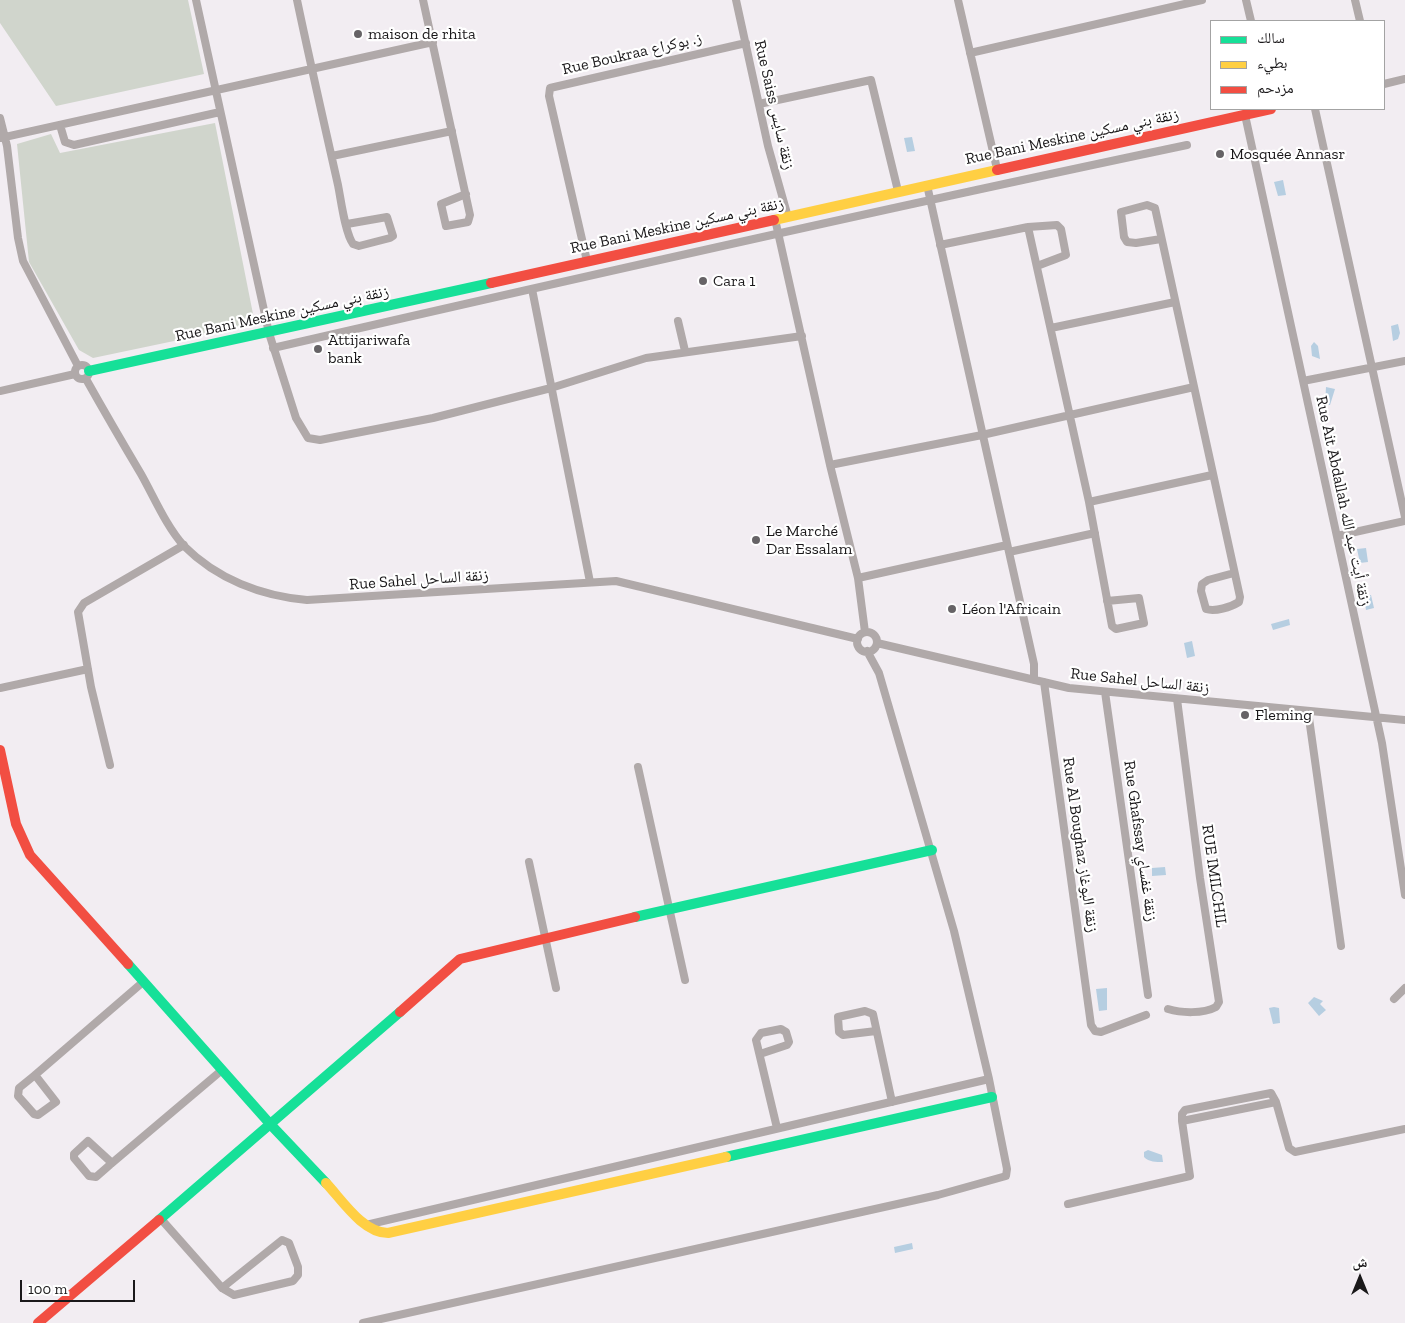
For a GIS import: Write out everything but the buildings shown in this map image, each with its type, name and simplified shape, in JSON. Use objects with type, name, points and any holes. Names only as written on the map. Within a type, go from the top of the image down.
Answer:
[{"type":"street","points":[[196,0],[269,333],[299,426],[308,438],[314,440],[433,418],[550,388],[646,358],[802,336]]},
{"type":"street","points":[[297,0],[312,69],[332,156],[347,224],[351,241],[356,245],[392,236],[390,219],[387,217],[347,224]]},
{"type":"street","points":[[423,0],[466,194],[470,221],[446,226],[441,204],[466,194]]},
{"type":"street","name":"Rue Saiss زنقة سايس","points":[[736,0],[768,146],[788,217]]},
{"type":"street","points":[[958,0],[997,169]]},
{"type":"street","points":[[970,52],[1202,0]]},
{"type":"street","points":[[1246,0],[1251,20]]},
{"type":"street","points":[[1355,0],[1360,20]]},
{"type":"street","points":[[3,137],[433,42]]},
{"type":"street","name":"Rue Boukraa ز. بوكراع","points":[[587,261],[550,96],[550,88],[746,43]]},
{"type":"street","points":[[1385,84],[1405,79]]},
{"type":"street","points":[[759,104],[871,80],[898,191]]},
{"type":"street","name":"Rue Bani Meskine زنقة بني مسكين","points":[[87,375],[898,191],[1267,110]]},
{"type":"street","points":[[1315,110],[1405,517]]},
{"type":"street","points":[[60,125],[64,142],[74,145],[220,112]]},
{"type":"street","name":"Rue Ait Abdallah زنقة أيت عبد الله","points":[[1245,115],[1376,718],[1387,773],[1405,895]]},
{"type":"street","points":[[0,118],[23,261],[78,366],[75,374]]},
{"type":"street","points":[[332,156],[452,131]]},
{"type":"street","points":[[273,348],[779,235],[930,199],[1187,145]]},
{"type":"street","points":[[927,185],[1034,664],[1034,680]]},
{"type":"street","points":[[1161,239],[1136,243],[1127,242],[1124,237],[1122,212],[1147,205],[1154,206],[1234,573],[1239,602],[1215,610],[1206,609],[1201,591],[1202,584],[1208,580],[1234,573]]},
{"type":"street","points":[[776,219],[830,465],[858,578],[866,632]]},
{"type":"street","points":[[940,245],[1028,227],[1057,225],[1061,229],[1065,256],[1037,266]]},
{"type":"street","points":[[1028,227],[1089,502],[1107,601],[1114,629],[1144,623],[1139,598],[1107,601]]},
{"type":"street","points":[[532,289],[550,388],[590,582]]},
{"type":"street","points":[[1051,328],[1175,302]]},
{"type":"street","points":[[678,321],[685,351]]},
{"type":"street","points":[[1303,381],[1405,361]]},
{"type":"street","points":[[75,374],[78,378],[87,375],[85,366],[78,366]]},
{"type":"street","points":[[0,391],[75,374]]},
{"type":"street","name":"Rue Sahel زنقة الساحل","points":[[87,375],[168,521],[184,545],[214,570],[227,578],[258,591],[287,598],[342,598],[590,582],[626,582],[858,639]]},
{"type":"street","points":[[830,465],[982,436],[1069,414],[1194,388]]},
{"type":"street","points":[[1089,502],[1212,475]]},
{"type":"street","points":[[1337,536],[1405,521]]},
{"type":"street","points":[[858,578],[1095,533]]},
{"type":"street","points":[[110,765],[78,618],[80,607],[184,545]]},
{"type":"street","points":[[363,1323],[938,1195],[1002,1178],[1007,1174],[989,1079],[954,931],[932,850],[879,673],[867,651],[859,647],[858,639],[866,632]]},
{"type":"street","points":[[866,632],[873,634],[877,643],[873,650],[867,651]]},
{"type":"street","name":"Rue Sahel زنقة الساحل","points":[[877,643],[1034,680],[1105,692],[1405,720]]},
{"type":"street","points":[[0,688],[88,669]]},
{"type":"street","name":"Rue Al Boughaz زنقة البوغاز","points":[[1044,682],[1092,1028],[1098,1032],[1146,1015]]},
{"type":"street","name":"Rue Ghafssay زنقة غفساي","points":[[1105,692],[1148,994]]},
{"type":"street","name":"RUE IMILCHIL","points":[[1168,1009],[1179,1011],[1207,1010],[1216,1007],[1219,1002],[1200,878],[1177,699]]},
{"type":"street","points":[[1308,711],[1341,946]]},
{"type":"street","points":[[0,750],[16,824],[30,855],[271,1125],[366,1225],[382,1233],[992,1097]]},
{"type":"street","points":[[638,767],[685,980]]},
{"type":"street","points":[[38,1323],[271,1125],[454,963],[466,957],[669,909],[932,850]]},
{"type":"street","points":[[529,862],[556,988]]},
{"type":"street","points":[[35,1075],[56,1102],[38,1115],[34,1114],[17,1094],[19,1088],[143,982]]},
{"type":"street","points":[[1394,999],[1405,988]]},
{"type":"street","points":[[876,1031],[843,1035],[839,1032],[838,1017],[870,1011],[874,1015],[892,1102]]},
{"type":"street","points":[[760,1054],[777,1128]]},
{"type":"street","points":[[112,1163],[88,1141],[74,1154],[74,1158],[90,1177],[96,1177],[222,1070]]},
{"type":"street","points":[[366,1225],[989,1079]]},
{"type":"street","points":[[1068,1204],[1190,1176],[1182,1121],[1182,1114],[1185,1110],[1270,1093],[1276,1102],[1286,1140],[1293,1152],[1405,1129]]},
{"type":"street","points":[[729,1139],[732,1155]]},
{"type":"street","points":[[161,1219],[222,1288],[234,1295],[293,1281],[299,1271],[288,1243],[282,1240],[278,1242],[222,1288]]},
{"type":"shaded area","points":[[0,0],[188,0],[204,74],[56,106],[0,23]]},
{"type":"shaded area","points":[[215,123],[255,324],[93,358],[79,350],[29,262],[17,144],[51,134],[60,153]]},
{"type":"water","points":[[912,137],[915,151],[907,152],[904,138]]},
{"type":"water","points":[[1283,180],[1286,195],[1278,196],[1274,182]]},
{"type":"water","points":[[1398,324],[1400,333],[1398,339],[1393,341],[1391,326]]},
{"type":"water","points":[[1314,342],[1318,346],[1320,359],[1312,356],[1311,346]]},
{"type":"water","points":[[1326,387],[1335,389],[1330,405],[1325,405]]},
{"type":"water","points":[[1366,548],[1368,562],[1360,563],[1357,549]]},
{"type":"water","points":[[1371,595],[1374,608],[1366,610],[1364,596]]},
{"type":"water","points":[[1289,619],[1290,625],[1273,630],[1271,624]]},
{"type":"water","points":[[1192,641],[1195,656],[1187,658],[1184,643]]},
{"type":"water","points":[[1165,867],[1166,875],[1152,876],[1152,868]]},
{"type":"water","points":[[1107,988],[1107,1010],[1099,1011],[1096,989]]},
{"type":"water","points":[[1314,997],[1323,1001],[1320,1004],[1326,1010],[1319,1016],[1308,1003]]},
{"type":"water","points":[[1269,1008],[1279,1008],[1280,1023],[1273,1024]]},
{"type":"water","points":[[1148,1150],[1162,1155],[1163,1162],[1146,1159],[1144,1152]]},
{"type":"water","points":[[912,1243],[913,1249],[895,1253],[894,1247]]},
{"type":"traffic: fast","points":[[89,371],[491,283]]},
{"type":"traffic: fast","points":[[635,917],[932,850]]},
{"type":"traffic: fast","points":[[128,964],[271,1125],[326,1183]]},
{"type":"traffic: fast","points":[[159,1220],[400,1012]]},
{"type":"traffic: fast","points":[[726,1157],[992,1097]]},
{"type":"traffic: slow","points":[[774,220],[997,170]]},
{"type":"traffic: slow","points":[[326,1183],[362,1222],[379,1232],[388,1233],[726,1157]]},
{"type":"traffic: jam","points":[[997,170],[1267,110]]},
{"type":"traffic: jam","points":[[491,283],[774,220]]},
{"type":"traffic: jam","points":[[0,750],[16,824],[30,855],[128,964]]},
{"type":"traffic: jam","points":[[400,1012],[460,959],[635,917]]},
{"type":"traffic: jam","points":[[38,1323],[159,1220]]},
{"type":"place","name":"maison de rhita","points":[[358,34]]},
{"type":"place","name":"Mosquée Annasr","points":[[1220,154]]},
{"type":"place","name":"Cara 1","points":[[703,281]]},
{"type":"place","name":"Attijariwafa bank","points":[[318,349]]},
{"type":"place","name":"Le Marché Dar Essalam","points":[[756,540]]},
{"type":"place","name":"Léon l'Africain","points":[[952,609]]},
{"type":"place","name":"Fleming","points":[[1245,715]]}]
